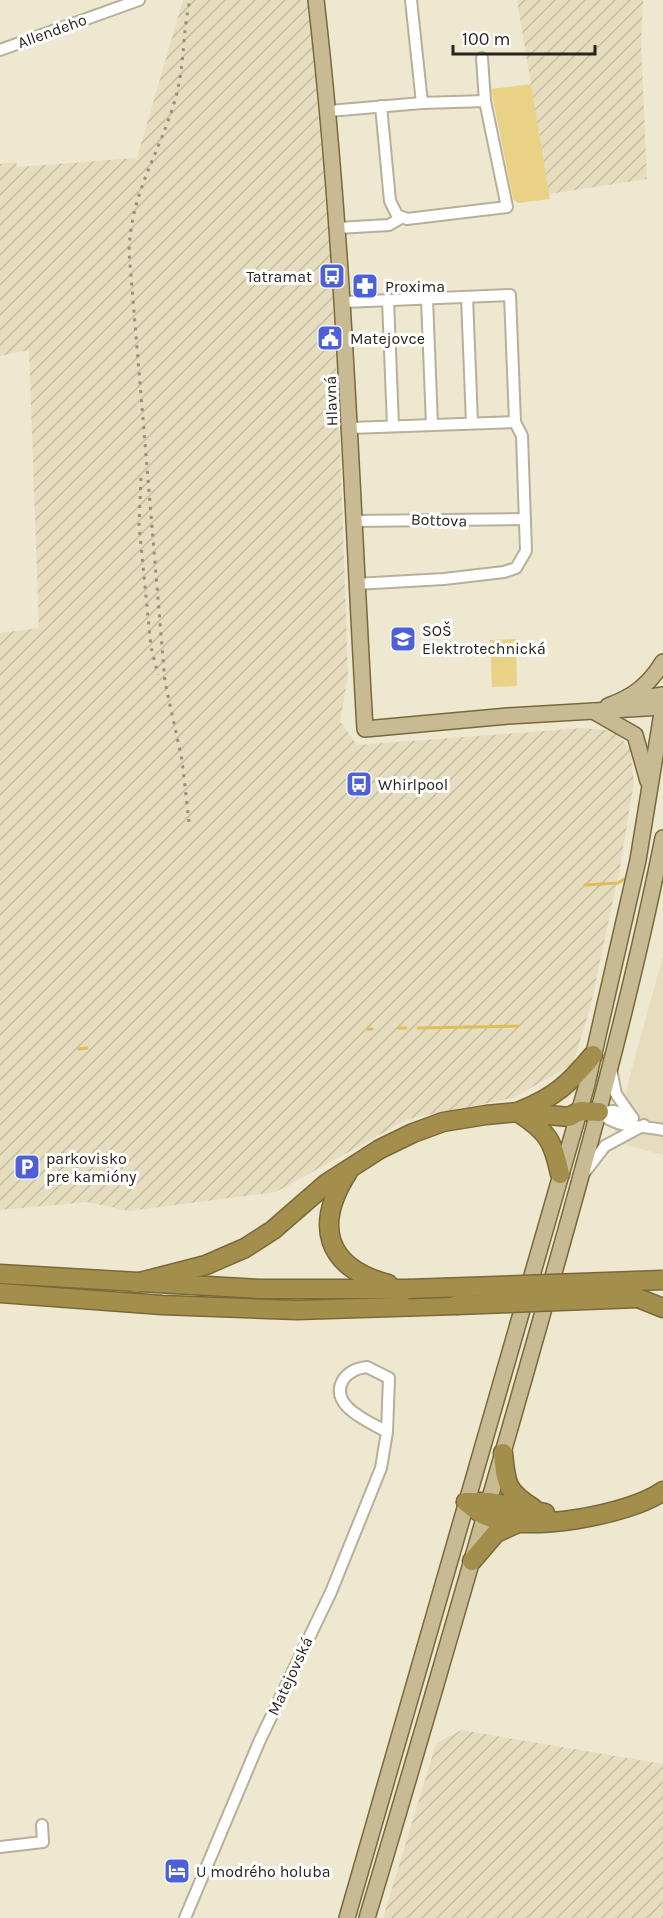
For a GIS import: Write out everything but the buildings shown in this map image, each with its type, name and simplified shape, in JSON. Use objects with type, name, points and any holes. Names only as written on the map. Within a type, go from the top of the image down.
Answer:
[{"type":"highway","points":[[518,1112],[544,1102],[568,1084],[593,1054]]},
{"type":"highway","points":[[544,1102],[570,1102],[580,1111]]},
{"type":"highway","points":[[136,1283],[206,1265],[244,1248],[273,1230],[327,1183],[364,1159],[396,1140],[443,1122],[518,1112],[568,1117],[580,1111],[599,1112]]},
{"type":"highway","points":[[518,1112],[537,1125],[548,1137],[560,1174]]},
{"type":"highway","points":[[349,1170],[337,1188],[330,1210],[330,1234],[334,1246],[346,1264],[366,1278],[408,1289]]},
{"type":"highway","points":[[0,1274],[259,1289],[408,1289],[663,1280]]},
{"type":"highway","points":[[0,1293],[162,1305],[286,1310],[663,1297]]},
{"type":"highway","points":[[638,1298],[663,1308]]},
{"type":"highway","points":[[503,1453],[505,1479],[511,1493],[540,1512]]},
{"type":"highway","points":[[488,1509],[564,1514],[589,1511],[627,1502],[663,1483]]},
{"type":"highway","points":[[472,1561],[496,1533],[520,1522],[560,1521],[598,1516],[633,1506],[663,1491]]},
{"type":"highway","points":[[466,1502],[520,1522]]},
{"type":"main road","name":"Hlavná","points":[[316,0],[329,111],[344,302],[356,584],[365,729],[593,711]]},
{"type":"main road","points":[[593,711],[619,702],[641,690],[654,677],[663,662]]},
{"type":"main road","points":[[619,702],[663,695]]},
{"type":"main road","points":[[348,1918],[560,1174],[580,1111],[634,880],[663,707],[593,711]]},
{"type":"main road","points":[[593,711],[635,735],[646,766],[650,793]]},
{"type":"main road","points":[[367,1918],[488,1509],[599,1112],[629,1002],[660,851]]},
{"type":"street","name":"Allendeho","points":[[0,50],[139,0]]},
{"type":"street","points":[[411,0],[422,103]]},
{"type":"street","points":[[338,228],[389,225],[401,218],[507,207],[485,101],[482,58]]},
{"type":"street","points":[[329,111],[422,103],[485,101]]},
{"type":"street","points":[[381,106],[390,201],[394,212],[401,218]]},
{"type":"street","points":[[344,302],[510,295],[515,422],[522,436],[525,557],[511,571],[356,584]]},
{"type":"street","points":[[467,297],[472,423]]},
{"type":"street","points":[[427,299],[432,425]]},
{"type":"street","points":[[388,300],[393,426]]},
{"type":"street","points":[[350,428],[515,422]]},
{"type":"street","name":"Bottova","points":[[353,521],[525,519]]},
{"type":"street","points":[[611,1068],[616,1094],[632,1117]]},
{"type":"street","points":[[599,1112],[614,1111],[632,1117],[644,1125]]},
{"type":"street","points":[[599,1112],[610,1122],[630,1126],[644,1125],[663,1130]]},
{"type":"street","points":[[579,1180],[605,1146],[644,1125]]},
{"type":"street","name":"Matejovská","points":[[185,1918],[260,1740],[335,1581],[381,1468],[387,1432],[389,1378],[367,1367],[347,1374],[341,1383],[340,1395],[346,1407],[387,1432]]},
{"type":"street","points":[[0,1847],[43,1847],[42,1825]]},
{"type":"shaded area","points":[[183,0],[308,0],[329,236],[339,416],[348,675],[340,721],[357,745],[583,728],[615,731],[630,749],[634,782],[619,873],[590,1008],[573,1064],[513,1098],[408,1119],[276,1192],[129,1211],[87,1202],[0,1210],[0,633],[39,628],[29,350],[0,356],[0,164],[16,162],[17,167],[137,158]]},
{"type":"shaded area","points":[[517,0],[643,0],[641,45],[647,179],[549,194]]},
{"type":"shaded area","points":[[531,84],[550,199],[518,203],[513,199],[491,89]]},
{"type":"shaded area","points":[[516,639],[517,686],[492,687],[490,640]]},
{"type":"shaded area","points":[[663,956],[663,1155],[612,1141]]},
{"type":"shaded area","points":[[461,1730],[663,1764],[663,1918],[383,1918],[436,1744]]},
{"type":"waterway","points":[[585,885],[618,883],[624,879]]},
{"type":"waterway","points":[[418,1028],[518,1026]]},
{"type":"waterway","points":[[398,1028],[406,1028]]},
{"type":"waterway","points":[[367,1029],[372,1029]]},
{"type":"waterway","points":[[79,1049],[87,1048]]},
{"type":"railway","points":[[189,822],[182,760],[165,682],[129,252],[131,230],[140,192],[169,120],[178,88],[190,0]]},
{"type":"railway","points":[[141,478],[139,525],[151,647],[158,675]]},
{"type":"place","name":"Tatramat","points":[[332,276]]},
{"type":"place","name":"Proxima","points":[[365,286]]},
{"type":"place","name":"Matejovce","points":[[330,338]]},
{"type":"place","name":"SOŠ Elektrotechnická","points":[[403,639]]},
{"type":"place","name":"Whirlpool","points":[[359,784]]},
{"type":"place","name":"parkovisko pre kamióny","points":[[27,1167]]},
{"type":"place","name":"U modrého holuba","points":[[177,1871]]}]
